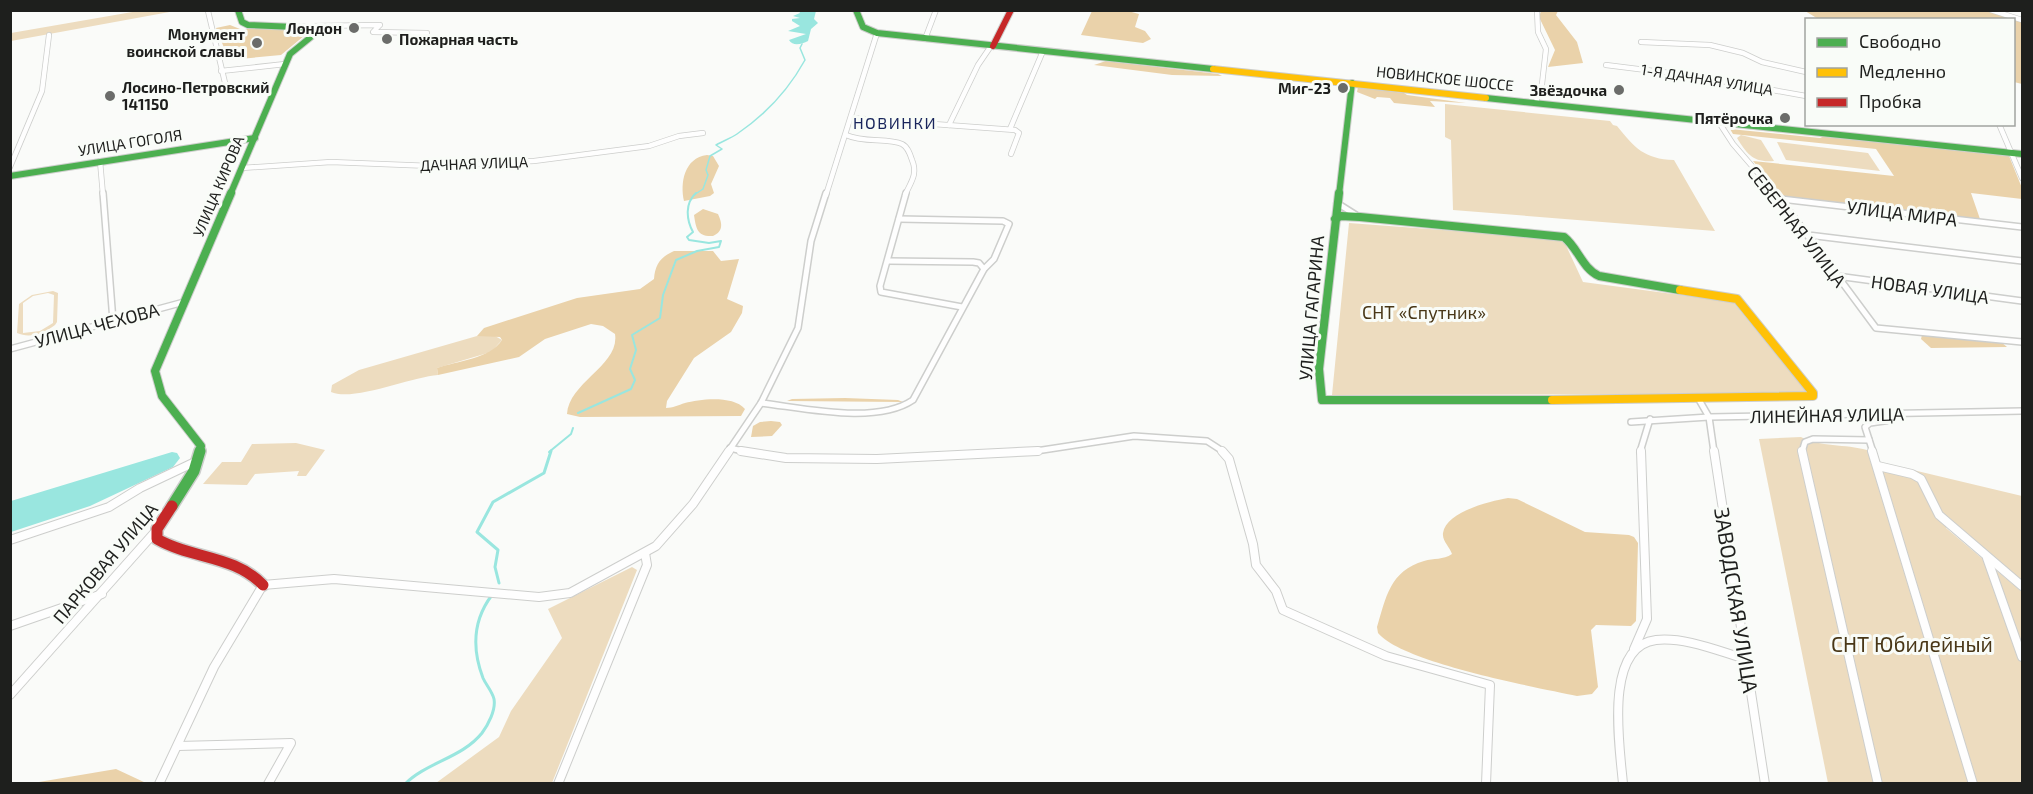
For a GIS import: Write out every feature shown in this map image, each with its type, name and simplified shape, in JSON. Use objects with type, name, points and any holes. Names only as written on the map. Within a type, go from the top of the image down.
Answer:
[{"type":"street","points":[[238,10],[242,22],[248,25],[380,25],[374,32],[427,33]]},
{"type":"street","name":"НОВИНСКОЕ ШОССЕ","points":[[856,10],[857,22],[864,29],[877,33],[925,39],[2017,153]]},
{"type":"street","points":[[925,39],[936,10]]},
{"type":"street","points":[[949,125],[978,65],[992,46],[1011,10]]},
{"type":"street","points":[[1536,10],[1538,32],[1546,49],[1542,84],[1536,94],[1537,102]]},
{"type":"street","points":[[1991,10],[2022,20]]},
{"type":"street","points":[[208,11],[226,87]]},
{"type":"street","name":"УЛИЦА КИРОВА","points":[[198,440],[171,412],[157,388],[155,371],[285,64],[290,54],[317,32],[318,28],[312,26]]},
{"type":"street","points":[[263,585],[334,579],[539,597],[555,596],[570,592],[645,554],[673,530],[761,404],[798,328],[811,241],[852,118],[877,33]]},
{"type":"street","points":[[10,167],[42,92],[48,35]]},
{"type":"street","points":[[1641,42],[1710,45],[1743,53],[1762,62],[1805,72]]},
{"type":"street","points":[[1010,129],[1043,51]]},
{"type":"street","points":[[221,71],[285,64]]},
{"type":"street","name":"1-Я ДАЧНАЯ УЛИЦА","points":[[1606,65],[1674,73],[1805,96]]},
{"type":"street","name":"УЛИЦА ГАГАРИНА","points":[[1352,83],[1335,219],[1332,275],[1319,369],[1322,400],[1368,402],[1449,400],[1485,404],[1657,396],[1698,398]]},
{"type":"street","points":[[852,118],[1010,129],[1019,133],[1011,154]]},
{"type":"street","name":"СЕВЕРНАЯ УЛИЦА","points":[[1720,123],[1747,163],[1756,169],[1781,199],[1876,328],[2022,342]]},
{"type":"street","points":[[2000,126],[2017,153],[2022,178]]},
{"type":"street","name":"ДАЧНАЯ УЛИЦА","points":[[242,168],[322,162],[431,166],[534,161],[649,146],[679,136],[703,133]]},
{"type":"street","points":[[846,135],[855,139],[896,143],[908,150],[916,171],[905,193],[880,286],[881,292],[962,307]]},
{"type":"street","name":"УЛИЦА ГОГОЛЯ","points":[[10,176],[255,138]]},
{"type":"street","points":[[844,143],[855,139]]},
{"type":"street","points":[[100,161],[113,321]]},
{"type":"street","name":"УЛИЦА МИРА","points":[[1781,199],[2022,227]]},
{"type":"street","points":[[1337,203],[1360,217]]},
{"type":"street","points":[[1335,219],[1341,216],[1360,217],[1564,237],[1571,240],[1587,269],[1599,277],[1737,299],[1813,393],[1809,397],[1698,398],[1709,417]]},
{"type":"street","points":[[761,404],[834,411],[894,410],[914,400],[984,268],[994,259],[1009,226],[1007,222],[899,219]]},
{"type":"street","points":[[1808,235],[2022,261]]},
{"type":"street","points":[[888,261],[972,262],[979,263],[984,268]]},
{"type":"street","name":"НОВАЯ УЛИЦА","points":[[1837,276],[2022,301]]},
{"type":"street","name":"УЛИЦА ЧЕХОВА","points":[[10,349],[184,302]]},
{"type":"street","name":"ЛИНЕЙНАЯ УЛИЦА","points":[[1631,422],[1709,417],[2022,411]]},
{"type":"street","points":[[1889,413],[1891,420],[1866,425],[1869,440],[1973,783]]},
{"type":"street","name":"ЗАВОДСКАЯ УЛИЦА","points":[[1709,417],[1765,783]]},
{"type":"street","points":[[1623,783],[1619,688],[1623,669],[1643,632],[1647,619],[1640,453],[1645,443],[1650,419]]},
{"type":"street","points":[[730,448],[786,458],[878,459],[1036,451],[1134,436],[1207,441],[1224,452],[1229,459],[1239,502],[1253,544],[1256,564],[1276,591],[1283,610],[1386,656],[1490,685],[1486,783]]},
{"type":"street","points":[[1869,440],[1813,439],[1805,442],[1802,452],[1878,783]]},
{"type":"street","name":"ПАРКОВАЯ УЛИЦА","points":[[10,695],[157,530],[180,497],[198,461],[201,446],[198,440]]},
{"type":"street","points":[[10,540],[102,510],[141,488],[198,461]]},
{"type":"street","points":[[1878,466],[1912,474],[1921,479],[1939,515],[2022,586]]},
{"type":"street","points":[[157,530],[157,539],[167,548],[209,555],[261,580],[263,585]]},
{"type":"street","points":[[558,783],[647,566],[645,554]]},
{"type":"street","points":[[1987,557],[2022,657]]},
{"type":"street","points":[[159,783],[214,667],[263,585]]},
{"type":"street","points":[[10,626],[102,594]]},
{"type":"street","points":[[1634,649],[1647,641],[1672,641],[1746,659]]},
{"type":"street","points":[[178,747],[291,743],[268,783]]},
{"type":"green space","points":[[138,11],[175,11],[11,41],[11,33]]},
{"type":"green space","points":[[1445,104],[1610,121],[1641,151],[1655,157],[1674,160],[1715,231],[1453,210],[1451,140],[1445,137]]},
{"type":"green space","points":[[1741,135],[1761,140],[1774,161],[1756,159],[1751,156],[1737,138]]},
{"type":"green space","points":[[1777,142],[1868,153],[1880,171],[1786,160]]},
{"type":"green space","name":"СНТ «Спутник»","points":[[1349,223],[1563,239],[1583,282],[1733,302],[1808,394],[1332,395]]},
{"type":"green space","points":[[53,291],[58,293],[57,322],[42,333],[22,335],[17,333],[19,304],[32,295]],"holes":[[[48,293],[54,295],[53,323],[40,331],[23,333],[23,303],[33,296]]]},
{"type":"green space","points":[[477,336],[495,336],[502,340],[491,352],[437,368],[438,375],[367,392],[341,394],[331,392],[332,385],[359,370]]},
{"type":"green space","name":"СНТ Юбилейный","points":[[1801,437],[1816,442],[1867,450],[1871,460],[2022,496],[2022,582],[1950,521],[1946,528],[2022,592],[2022,783],[1828,783],[1759,439]]},
{"type":"green space","points":[[296,443],[325,450],[306,476],[297,476],[299,471],[255,474],[247,485],[203,484],[222,462],[241,462],[252,444]]},
{"type":"green space","points":[[632,567],[637,570],[552,783],[436,783],[499,737],[511,711],[562,638],[548,609]]},
{"type":"shaded area","points":[[1987,10],[2014,18],[1817,18],[1805,11]]},
{"type":"shaded area","points":[[1092,11],[1128,11],[1139,14],[1135,27],[1145,31],[1151,39],[1143,43],[1081,35]]},
{"type":"shaded area","points":[[1541,11],[1558,11],[1556,15],[1577,42],[1583,63],[1548,67],[1555,50],[1539,17]]},
{"type":"shaded area","points":[[2022,12],[2022,84],[2015,82],[2015,18],[2021,20]]},
{"type":"shaded area","points":[[230,25],[240,29],[310,31],[281,55],[229,60],[216,28]]},
{"type":"shaded area","points":[[1106,61],[1222,76],[1172,75],[1094,65]]},
{"type":"shaded area","points":[[1358,87],[1466,103],[1430,101],[1435,107],[1394,103],[1390,98],[1377,97],[1375,99],[1357,92]]},
{"type":"shaded area","points":[[1730,129],[1820,138],[1827,135],[2009,156],[2022,188],[2022,199],[1971,193],[1980,219],[1978,220],[1782,196],[1753,161],[1894,176],[1876,149],[1733,134]]},
{"type":"shaded area","points":[[707,155],[713,156],[719,166],[711,184],[714,193],[710,196],[684,201],[685,172],[693,161]]},
{"type":"shaded area","points":[[703,209],[718,214],[720,229],[713,236],[704,235],[698,231],[694,215]]},
{"type":"shaded area","points":[[674,251],[713,251],[721,261],[739,259],[727,299],[743,306],[742,313],[731,332],[694,358],[667,401],[666,408],[699,400],[716,399],[740,405],[745,409],[741,416],[580,417],[567,414],[576,392],[603,364],[614,345],[615,334],[603,326],[591,324],[545,339],[519,357],[438,375],[437,368],[472,359],[497,346],[502,340],[500,337],[477,336],[484,328],[577,298],[640,289],[654,279],[657,266],[662,259]]},
{"type":"shaded area","points":[[1922,335],[2001,342],[2007,347],[1931,348],[1921,339]]},
{"type":"shaded area","points":[[845,398],[898,400],[903,402],[787,401]]},
{"type":"shaded area","points":[[760,422],[780,422],[782,425],[772,436],[751,437],[753,426]]},
{"type":"shaded area","points":[[1508,498],[1517,499],[1585,532],[1629,535],[1634,537],[1638,543],[1636,621],[1631,626],[1596,625],[1591,630],[1598,687],[1592,694],[1577,696],[1441,664],[1392,644],[1378,633],[1377,627],[1383,605],[1397,578],[1413,565],[1452,554],[1443,533],[1452,519],[1470,509]]},
{"type":"shaded area","points":[[116,769],[146,783],[33,783]]},
{"type":"water","points":[[799,11],[816,11],[814,19],[818,23],[811,29],[808,41],[795,44],[789,40],[806,34],[788,31],[800,26],[792,21],[792,19],[800,18],[793,16],[800,13]]},
{"type":"water","points":[[172,452],[177,453],[180,458],[173,467],[90,506],[11,532],[11,501]]},
{"type":"waterway","points":[[694,195],[703,189],[708,175],[706,170],[710,156],[722,149],[716,145],[737,134],[757,118],[776,101],[792,81],[805,60],[800,48],[802,44]]},
{"type":"waterway","points":[[578,413],[631,389],[635,380],[630,369],[636,350],[632,335],[660,318],[663,295],[676,260],[697,251],[719,247],[721,241],[709,243],[689,240],[687,237],[693,232],[689,222],[688,206],[694,195]]},
{"type":"waterway","points":[[549,452],[571,434],[573,428]]},
{"type":"waterway","points":[[499,583],[495,567],[498,550],[477,532],[493,502],[544,473],[551,451]]},
{"type":"waterway","points":[[405,784],[424,770],[465,748],[482,733],[489,722],[494,708],[494,699],[479,667],[476,635],[481,614],[492,595]]},
{"type":"traffic: fast","points":[[172,506],[194,471],[201,446],[162,396],[155,371],[290,54],[317,32],[318,28],[248,25],[242,22],[238,10]]},
{"type":"traffic: fast","points":[[856,10],[863,27],[877,33],[1213,69]]},
{"type":"traffic: fast","points":[[1352,83],[1319,369],[1322,400],[1552,400]]},
{"type":"traffic: fast","points":[[1486,98],[2022,154]]},
{"type":"traffic: fast","points":[[10,176],[255,138]]},
{"type":"traffic: fast","points":[[1335,219],[1341,216],[1360,217],[1564,237],[1573,245],[1589,269],[1599,276],[1621,282],[1680,290]]},
{"type":"traffic: slow","points":[[1213,69],[1486,98]]},
{"type":"traffic: slow","points":[[1552,400],[1813,396],[1813,393],[1737,299],[1680,290]]},
{"type":"traffic: jam","points":[[993,46],[1011,10]]},
{"type":"traffic: jam","points":[[172,506],[157,529],[157,539],[183,551],[240,567],[252,574],[263,585]]},
{"type":"place","name":"Лондон","points":[[354,28]]},
{"type":"place","name":"Пожарная часть","points":[[387,39]]},
{"type":"place","name":"Монумент воинской славы","points":[[257,43]]},
{"type":"place","name":"Миг-23","points":[[1343,88]]},
{"type":"place","name":"Звёздочка","points":[[1619,90]]},
{"type":"place","name":"Лосино-Петровский 141150","points":[[110,96]]},
{"type":"place","name":"Пятёрочка","points":[[1785,118]]},
{"type":"district","name":"НОВИНКИ","points":[[895,122]]}]
